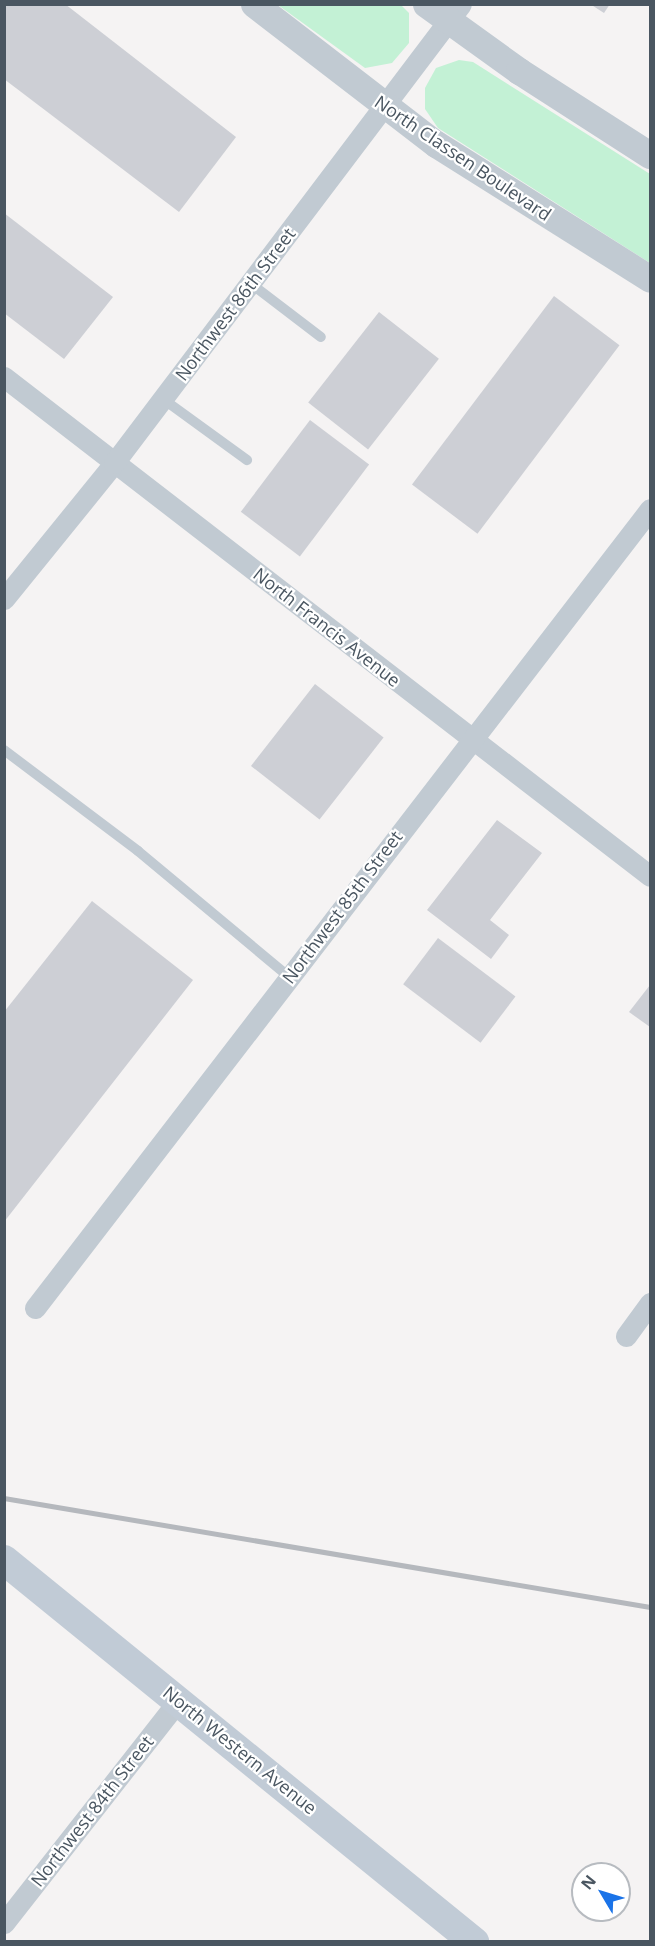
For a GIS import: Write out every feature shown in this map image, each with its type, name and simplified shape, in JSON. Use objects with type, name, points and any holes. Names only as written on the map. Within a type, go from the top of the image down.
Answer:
[{"type":"main road","name":"North Western Avenue","points":[[4,1560],[180,1700],[474,1941]]},
{"type":"street","name":"North Classen Boulevard","points":[[254,4],[436,144],[651,279]]},
{"type":"street","points":[[426,4],[454,13],[651,155]]},
{"type":"street","name":"Northwest 86th Street","points":[[4,599],[12,574],[114,463],[454,13]]},
{"type":"street","name":"North Francis Avenue","points":[[4,377],[651,876]]},
{"type":"street","name":"Northwest 85th Street","points":[[35,1308],[471,738],[651,509]]},
{"type":"street","points":[[626,1336],[651,1303]]},
{"type":"street","name":"Northwest 84th Street","points":[[4,1923],[180,1700]]},
{"type":"lane","points":[[250,283],[321,337]]},
{"type":"lane","points":[[163,399],[247,460]]},
{"type":"lane","points":[[4,750],[138,851],[289,976]]},
{"type":"green space","points":[[278,5],[401,5],[409,13],[409,43],[392,63],[365,68]]},
{"type":"green space","points":[[459,60],[473,62],[650,174],[650,263],[438,128],[425,109],[425,88],[436,68]]},
{"type":"building","points":[[4,4],[65,4],[236,137],[179,212],[4,79]]},
{"type":"building","points":[[590,4],[610,4],[604,13]]},
{"type":"building","points":[[4,213],[113,297],[64,359],[4,313]]},
{"type":"building","points":[[554,296],[619,345],[477,534],[412,484]]},
{"type":"building","points":[[379,312],[439,359],[368,449],[308,403]]},
{"type":"building","points":[[310,420],[369,465],[300,556],[241,512]]},
{"type":"building","points":[[315,684],[384,738],[320,820],[251,766]]},
{"type":"building","points":[[497,820],[542,853],[490,920],[509,935],[491,959],[427,910]]},
{"type":"building","points":[[92,901],[193,980],[4,1222],[4,1012]]},
{"type":"building","points":[[438,938],[515,996],[481,1043],[403,984]]},
{"type":"building","points":[[650,985],[650,1027],[629,1012]]},
{"type":"railway","points":[[4,1498],[650,1607]]}]
